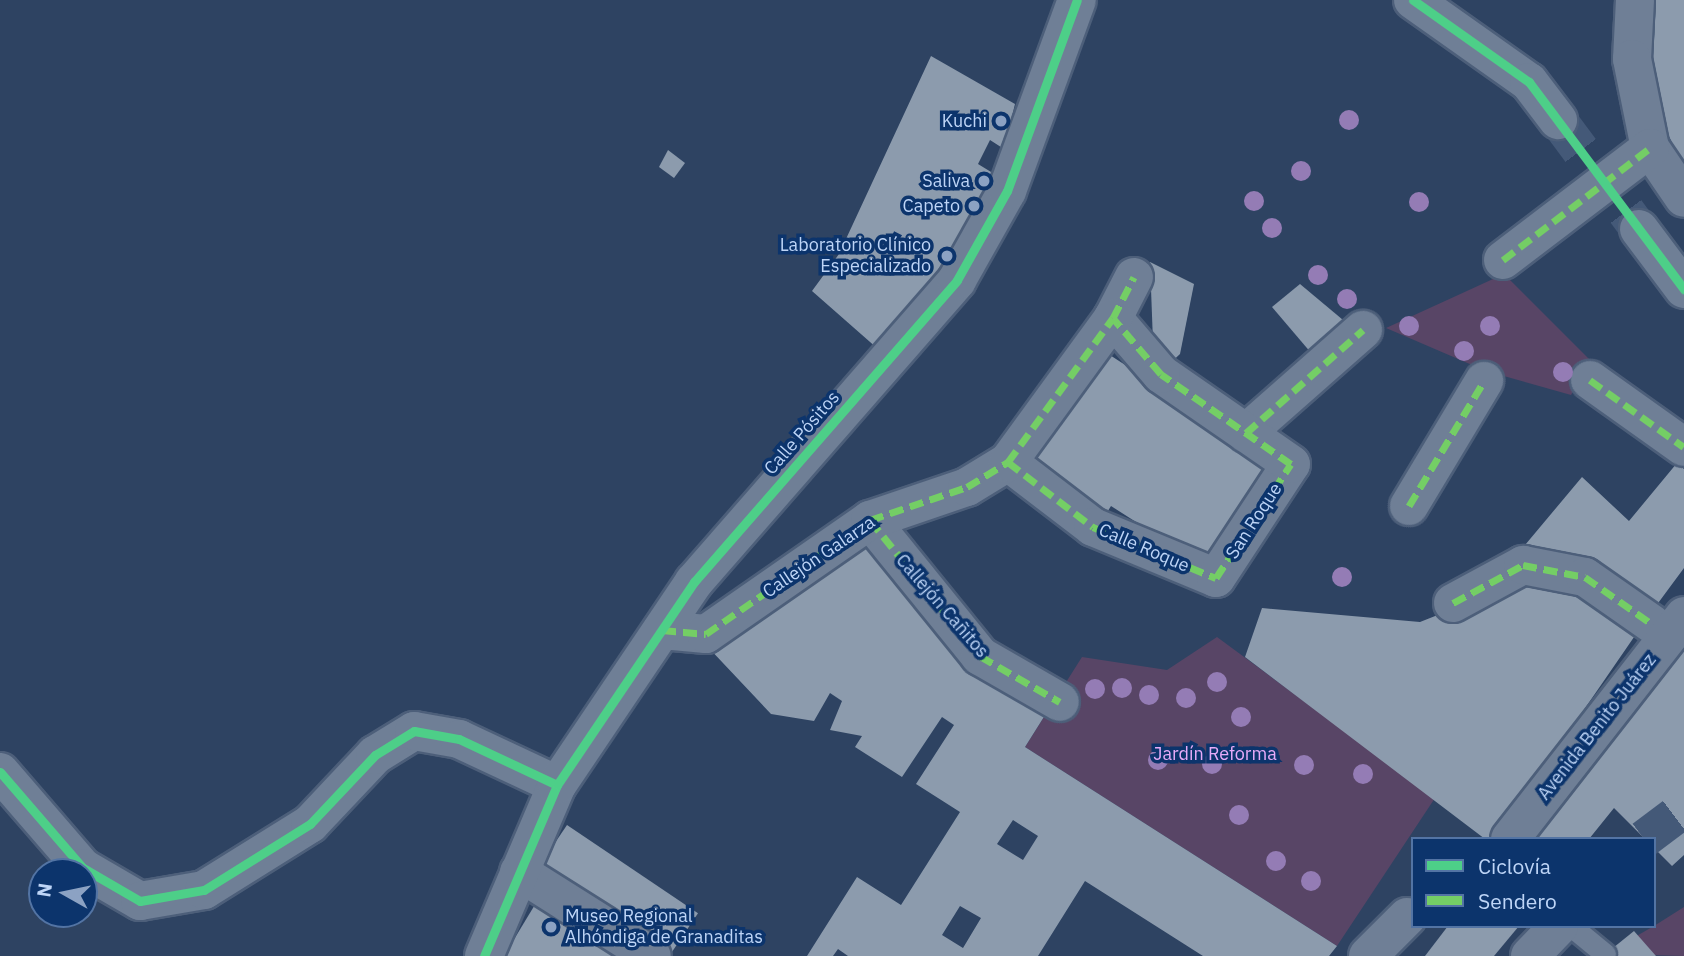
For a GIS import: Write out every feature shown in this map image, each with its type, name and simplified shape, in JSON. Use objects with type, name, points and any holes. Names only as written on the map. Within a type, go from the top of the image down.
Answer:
[{"type":"street","name":"Calle Pósitos","points":[[484,956],[557,785],[694,582],[957,281],[1007,191],[1077,0]]},
{"type":"street","points":[[1413,0],[1529,82],[1558,120]]},
{"type":"street","points":[[1635,0],[1632,59],[1650,148],[1684,198]]},
{"type":"street","points":[[1503,260],[1650,148]]},
{"type":"street","points":[[1639,229],[1684,289]]},
{"type":"street","name":"Callejón Galarza","points":[[662,630],[706,634],[870,520],[967,487],[1008,462],[1113,318],[1134,277]]},
{"type":"street","points":[[1113,318],[1161,374],[1246,433],[1363,330]]},
{"type":"street","points":[[1409,506],[1485,380]]},
{"type":"street","points":[[1590,380],[1684,447]]},
{"type":"street","name":"San Roque","points":[[1216,578],[1291,464],[1246,433]]},
{"type":"street","name":"Calle Roque","points":[[1008,462],[1093,527],[1216,578]]},
{"type":"street","name":"Callejón Cañitos","points":[[870,520],[981,656],[1060,702]]},
{"type":"street","points":[[1453,603],[1523,565],[1585,577],[1668,620]]},
{"type":"street","name":"Avenida Benito Juárez","points":[[1511,837],[1668,620]]},
{"type":"street","points":[[0,772],[83,868],[140,901],[204,890],[215,884],[310,824],[375,755],[414,731],[459,739],[557,785]]},
{"type":"street","points":[[519,872],[652,956]]},
{"type":"street","points":[[1368,956],[1411,926]]},
{"type":"street","points":[[1394,956],[1412,928]]},
{"type":"street","points":[[1530,956],[1557,928]]},
{"type":"lane","points":[[1573,928],[1605,954]]},
{"type":"green space","points":[[1504,274],[1590,360],[1571,395],[1486,371],[1386,328]]},
{"type":"green space","name":"Jardín Reforma","points":[[1217,637],[1435,798],[1337,946],[1025,747],[1082,657],[1167,670]]},
{"type":"green space","points":[[1684,907],[1684,956],[1605,954],[1650,928],[1656,928],[1656,925]]},
{"type":"building","points":[[1655,0],[1684,0],[1684,170],[1656,107],[1647,40]]},
{"type":"building","points":[[931,56],[1015,104],[1004,149],[990,140],[978,164],[996,175],[957,258],[878,349],[812,291],[839,254]]},
{"type":"building","points":[[668,150],[685,163],[674,178],[659,167]]},
{"type":"building","points":[[1150,262],[1194,284],[1180,354],[1165,368],[1153,342]]},
{"type":"building","points":[[1300,284],[1349,325],[1312,354],[1272,307]]},
{"type":"building","points":[[1096,346],[1276,463],[1208,568],[1111,506],[1106,514],[1023,460]]},
{"type":"building","points":[[1677,463],[1684,469],[1684,568],[1650,614],[1515,557],[1582,477],[1629,521]]},
{"type":"building","points":[[865,528],[1047,712],[1025,747],[1337,946],[1329,956],[1203,956],[1085,881],[1038,956],[848,956],[838,949],[833,956],[807,956],[857,877],[901,905],[960,812],[916,784],[954,725],[942,717],[902,777],[855,747],[862,736],[830,730],[842,701],[830,693],[814,721],[771,714],[706,645]],"holes":[[[1013,820],[1038,836],[1023,860],[997,844]],[[960,906],[981,918],[963,948],[942,935]]]},
{"type":"building","points":[[1531,578],[1559,582],[1643,624],[1496,837],[1482,837],[1245,657],[1262,608],[1420,622]]},
{"type":"building","points":[[1684,641],[1684,855],[1672,866],[1656,850],[1656,837],[1643,837],[1614,808],[1591,837],[1524,837]]},
{"type":"building","points":[[567,825],[698,913],[671,954],[540,866]]},
{"type":"building","name":"Museo Regional Alhóndiga de Granaditas","points":[[539,898],[624,956],[504,956]]},
{"type":"building","points":[[1446,928],[1517,928],[1494,956],[1425,956]]},
{"type":"building","points":[[1634,931],[1656,956],[1603,956]]},
{"type":"tunnel","points":[[1558,120],[1639,229]]},
{"type":"tunnel","points":[[1647,837],[1684,809]]},
{"type":"marked path","points":[[1503,260],[1650,148]]},
{"type":"marked path","points":[[1008,462],[1093,527],[1216,578],[1291,464],[1161,374],[1113,318],[1134,277]]},
{"type":"marked path","points":[[662,630],[706,634],[870,520],[967,487],[1008,462],[1113,318]]},
{"type":"marked path","points":[[1246,433],[1363,330]]},
{"type":"marked path","points":[[1590,380],[1684,447]]},
{"type":"marked path","points":[[1409,506],[1484,381]]},
{"type":"marked path","points":[[870,520],[980,656],[1060,702]]},
{"type":"marked path","points":[[1453,603],[1523,565],[1585,577],[1652,624]]},
{"type":"cycle path","points":[[484,956],[557,785],[694,582],[957,280],[1007,191],[1077,0]]},
{"type":"cycle path","points":[[1413,0],[1529,82],[1684,289]]},
{"type":"cycle path","points":[[0,772],[83,868],[140,901],[204,890],[310,824],[375,755],[414,731],[459,739],[557,785]]},
{"type":"place","name":"Kuchi","points":[[1001,121]]},
{"type":"place","name":"Saliva","points":[[984,181]]},
{"type":"place","name":"Capeto","points":[[974,206]]},
{"type":"place","name":"Laboratorio Clínico Especializado","points":[[947,256]]},
{"type":"place","name":"Museo Regional Alhóndiga de Granaditas","points":[[551,927]]}]
